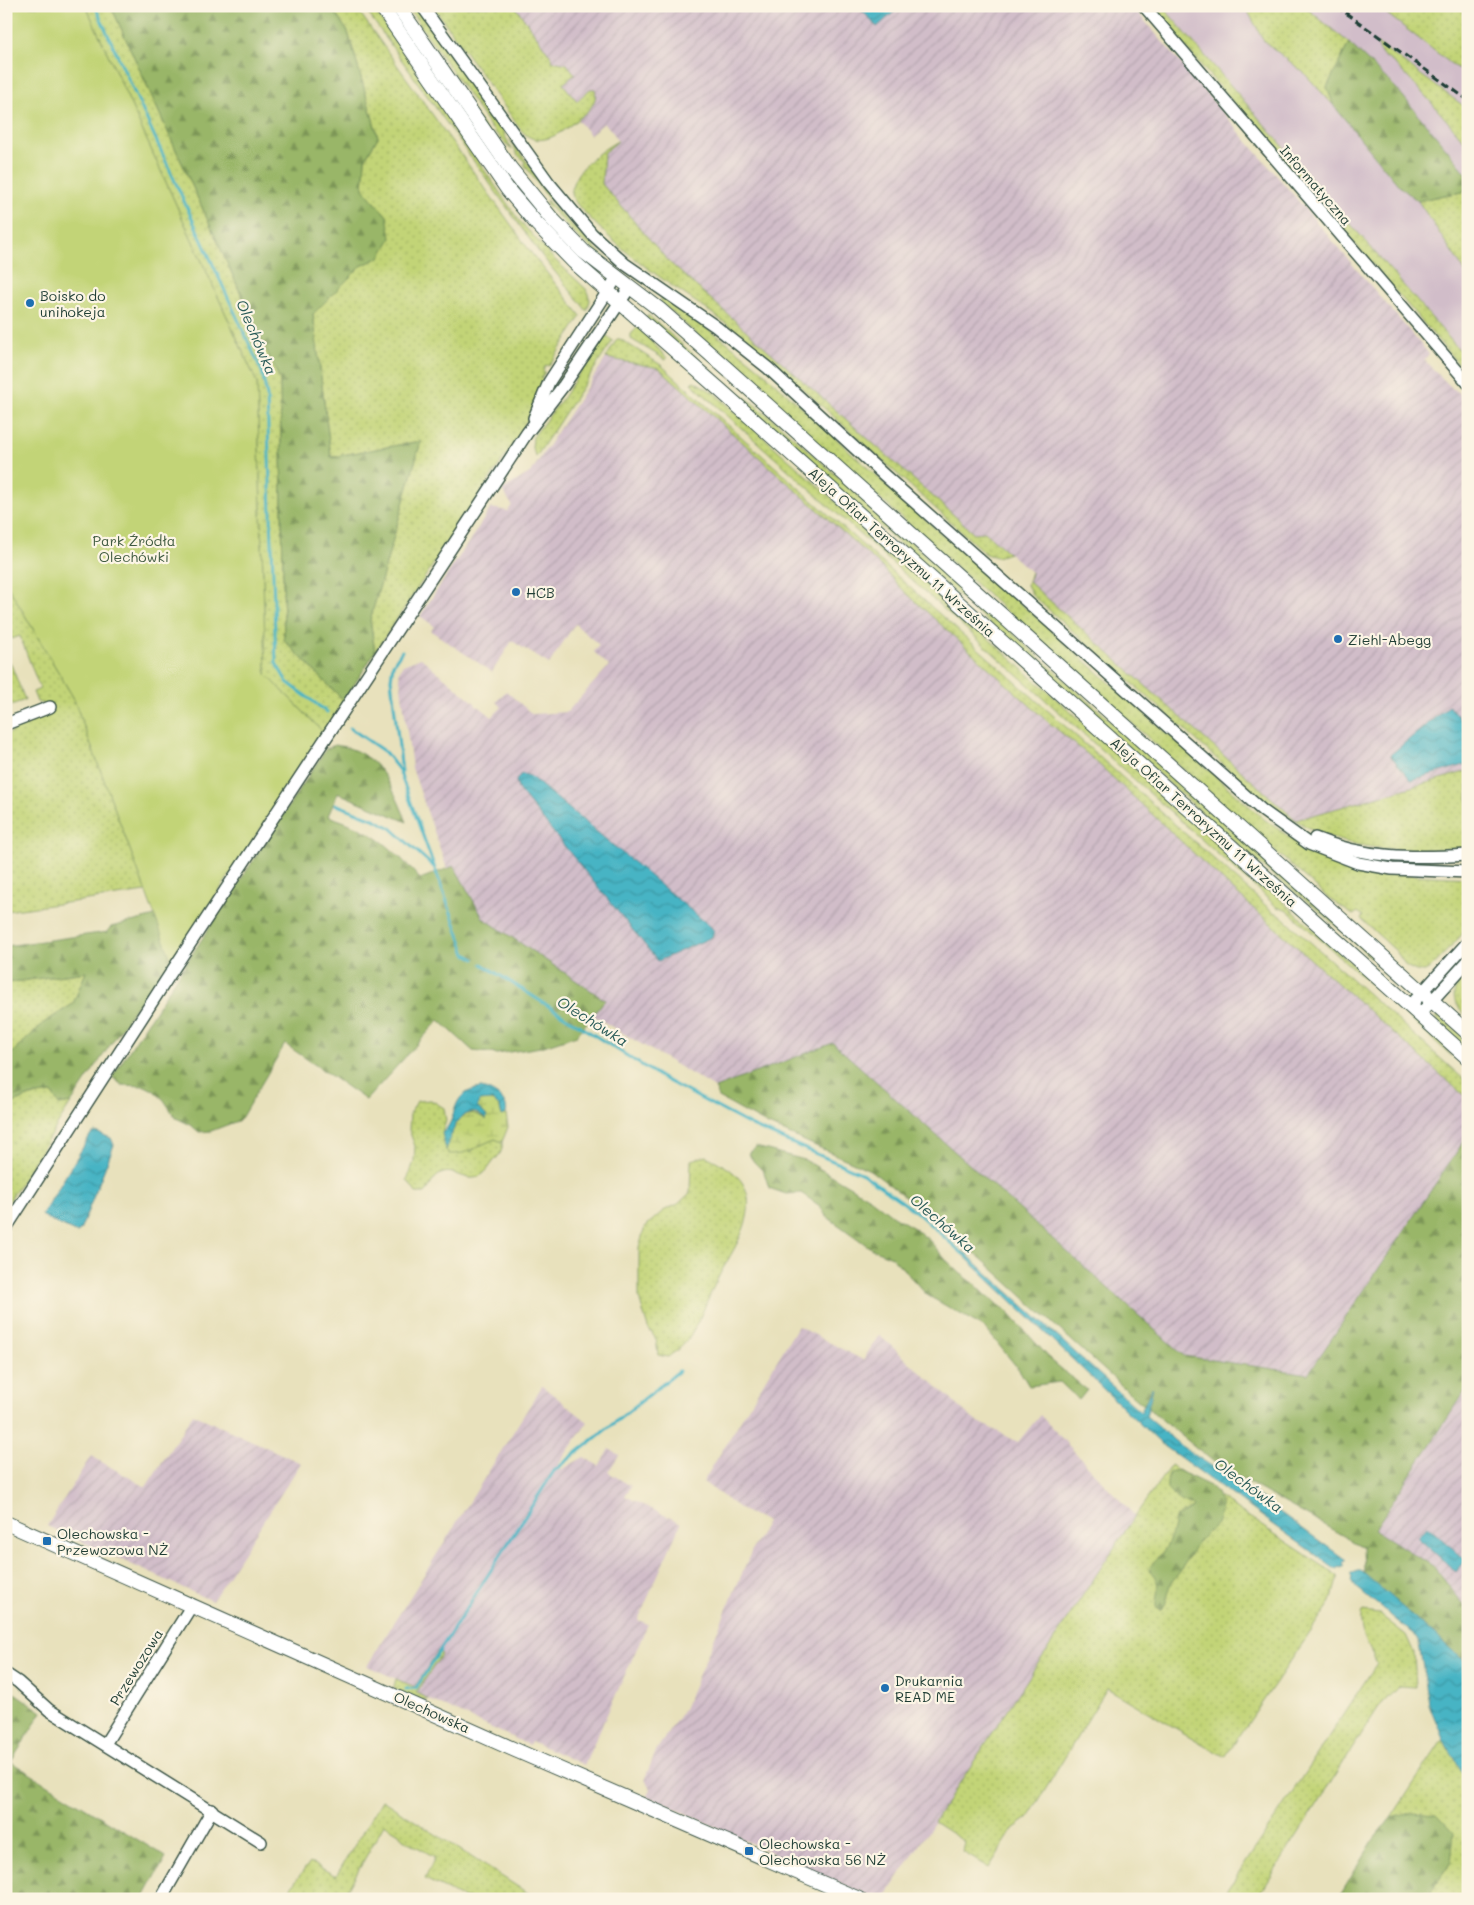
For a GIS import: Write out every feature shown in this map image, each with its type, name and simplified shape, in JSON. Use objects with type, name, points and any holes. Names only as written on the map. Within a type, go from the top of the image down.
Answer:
[{"type":"street","name":"Aleja Ofiar Terroryzmu 11 Września","points":[[381,6],[508,190],[551,239],[618,302],[727,395],[1468,1058]]},
{"type":"street","name":"Aleja Ofiar Terroryzmu 11 Września","points":[[398,6],[510,168],[530,193],[584,252],[659,310],[726,368],[1468,1033]]},
{"type":"street","points":[[422,6],[548,183],[592,234],[625,264],[715,326],[768,368],[884,475],[1263,811],[1309,844],[1330,853],[1375,867],[1468,872]]},
{"type":"street","name":"Informatyczna","points":[[1144,6],[1468,383]]},
{"type":"street","points":[[527,433],[549,382],[617,277]]},
{"type":"street","points":[[6,1228],[168,977],[527,433],[564,385],[618,302],[630,287]]},
{"type":"street","points":[[6,724],[50,707]]},
{"type":"street","points":[[1296,833],[1346,849],[1382,856],[1422,858],[1468,855]]},
{"type":"street","points":[[1414,1010],[1468,942]]},
{"type":"street","points":[[1427,996],[1468,961]]},
{"type":"street","name":"Olechowska","points":[[6,1523],[513,1749],[859,1899]]},
{"type":"street","name":"Przewozowa","points":[[105,1744],[192,1605]]},
{"type":"street","points":[[6,1674],[18,1682],[49,1710],[261,1842]]},
{"type":"street","points":[[161,1899],[212,1810]]},
{"type":"shaded area","points":[[459,6],[1132,6],[1429,354],[1424,360],[1452,388],[1468,400],[1468,771],[1296,820],[1028,581],[1031,572],[985,532],[974,533],[669,262],[602,184],[604,153],[618,142],[612,131],[604,123],[590,135],[575,117]]},
{"type":"shaded area","points":[[1162,6],[1468,6],[1468,360],[1257,118]]},
{"type":"shaded area","points":[[606,358],[659,368],[882,567],[903,590],[1048,722],[1091,757],[1235,892],[1468,1099],[1468,1135],[1308,1374],[1184,1356],[833,1044],[715,1088],[473,944],[412,768],[399,672],[403,665],[421,658],[475,703],[476,706],[492,717],[502,707],[496,702],[506,691],[532,714],[567,712],[609,666],[594,652],[599,645],[575,624],[549,664],[512,641],[492,672],[431,631],[434,626],[420,616],[491,508],[508,511],[512,505],[502,490],[531,472]]},
{"type":"shaded area","points":[[798,1326],[863,1360],[879,1335],[973,1419],[1018,1442],[1040,1415],[1135,1516],[884,1899],[874,1899],[647,1796],[650,1790],[645,1778],[657,1749],[684,1709],[752,1550],[767,1522],[742,1510],[703,1482]]},
{"type":"shaded area","points":[[542,1386],[588,1422],[556,1468],[559,1470],[557,1472],[584,1457],[599,1466],[609,1449],[619,1455],[608,1472],[631,1486],[625,1496],[681,1523],[638,1620],[648,1624],[584,1765],[531,1741],[529,1745],[415,1693],[421,1687],[438,1651],[415,1687],[367,1666]]},
{"type":"shaded area","points":[[1468,1387],[1468,1610],[1439,1573],[1374,1531]]},
{"type":"shaded area","points":[[193,1414],[301,1463],[212,1601],[47,1526],[91,1456],[146,1487]]},
{"type":"green space","name":"Park Źródła Olechówki","points":[[6,6],[86,6],[257,383],[266,674],[324,733],[172,962],[73,697],[6,583]]},
{"type":"green space","points":[[86,6],[111,6],[280,380],[284,640],[344,701],[324,733],[266,674],[257,383]]},
{"type":"green space","points":[[111,6],[330,6],[348,32],[378,137],[365,159],[363,189],[387,216],[391,238],[380,257],[361,266],[313,314],[331,457],[421,441],[370,620],[375,652],[344,701],[284,640],[280,380]]},
{"type":"green space","points":[[330,6],[355,6],[532,254],[581,316],[549,366],[546,365],[543,370],[545,372],[541,378],[544,380],[530,415],[516,440],[375,652],[370,620],[421,441],[331,457],[313,314],[361,266],[380,257],[387,216],[363,189],[365,159],[378,137],[348,32]]},
{"type":"green space","points":[[363,6],[372,6],[518,219],[553,258],[586,289],[590,300],[587,311],[538,251]]},
{"type":"green space","points":[[388,6],[392,6],[584,259],[603,278],[601,279],[566,247],[513,186]]},
{"type":"green space","points":[[407,6],[415,6],[505,132],[504,134],[512,150],[491,128]]},
{"type":"green space","points":[[433,6],[515,6],[552,58],[552,61],[567,64],[575,74],[563,84],[577,101],[590,89],[595,89],[595,100],[590,109],[554,136],[540,140],[527,136]]},
{"type":"green space","points":[[1150,6],[1162,6],[1468,360],[1468,375]]},
{"type":"green space","points":[[1245,6],[1304,6],[1349,43],[1327,87],[1334,106],[1304,73],[1264,41]]},
{"type":"green space","points":[[1377,6],[1468,6],[1468,77]]},
{"type":"green space","points":[[1349,43],[1397,89],[1468,175],[1468,186],[1463,192],[1418,201],[1400,187],[1334,106],[1327,87]]},
{"type":"green space","points":[[1377,43],[1468,109],[1468,145],[1395,64],[1381,54]]},
{"type":"green space","points":[[510,139],[561,210],[548,198],[524,164],[525,162],[517,154]]},
{"type":"green space","points":[[618,141],[604,153],[602,184],[669,262],[974,533],[985,532],[1009,553],[997,557],[986,554],[753,344],[647,268],[607,235],[581,209],[574,200],[572,185],[588,162]]},
{"type":"green space","points":[[1468,186],[1468,276],[1418,201],[1463,192]]},
{"type":"green space","points":[[546,200],[615,267],[580,239],[547,204]]},
{"type":"green space","points":[[662,297],[728,343],[758,367],[893,491],[1265,820],[1291,838],[1396,874],[1468,878],[1468,928],[1432,967],[1425,971],[1416,971],[1406,966],[1396,951],[1361,919],[1363,916],[1358,912],[1353,915],[1328,898],[660,302]]},
{"type":"green space","points":[[648,315],[725,382],[771,417],[1399,979],[1397,981],[1316,908],[1270,873],[646,318]]},
{"type":"green space","points":[[638,327],[667,358],[666,360],[631,339],[631,334]]},
{"type":"green space","points":[[605,335],[612,342],[536,457],[532,448],[533,437],[562,399]]},
{"type":"green space","points":[[617,339],[620,339],[661,365],[1273,912],[1280,915],[1468,1083],[1468,1099],[1235,892],[1091,757],[1048,722],[903,590],[882,567],[659,368],[606,358]]},
{"type":"green space","points":[[694,381],[713,392],[1386,994],[1384,996],[1288,911],[1277,907],[691,383]]},
{"type":"green space","points":[[1031,572],[1029,582],[1296,820],[1468,771],[1468,848],[1401,850],[1368,847],[1336,839],[1293,819],[1236,777],[1033,596],[1027,585]]},
{"type":"green space","points":[[6,583],[73,697],[146,892],[6,911],[6,735],[12,732],[11,729],[51,712],[43,704],[37,702],[33,692],[40,689],[20,636],[12,639],[6,625]]},
{"type":"green space","points":[[10,662],[25,700],[6,707],[6,663]]},
{"type":"green space","points":[[335,745],[363,754],[382,772],[396,796],[407,822],[338,793],[328,816],[357,827],[380,840],[399,856],[420,879],[454,866],[483,918],[605,1000],[577,1035],[541,1047],[497,1054],[473,1051],[439,1020],[366,1100],[285,1044],[240,1120],[211,1131],[199,1132],[191,1125],[176,1118],[164,1100],[153,1090],[145,1086],[122,1085],[112,1077],[326,749]]},
{"type":"green space","points":[[155,916],[172,962],[137,1005],[71,1103],[59,1105],[52,1093],[30,1096],[6,1106],[6,1057],[45,1022],[73,1004],[86,972],[6,983],[6,946],[108,932],[111,927]]},
{"type":"green space","points":[[1468,971],[1468,1017],[1457,1005],[1454,994],[1458,983]]},
{"type":"green space","points":[[86,972],[73,1004],[45,1022],[11,1055],[6,1057],[6,983]]},
{"type":"green space","points":[[1393,999],[1435,1035],[1452,1056],[1391,1003]]},
{"type":"green space","points":[[1434,1011],[1468,1040],[1468,1051],[1437,1022]]},
{"type":"green space","points":[[833,1043],[1184,1356],[1308,1374],[1468,1135],[1468,1387],[1374,1530],[1433,1566],[1468,1610],[1468,1664],[1364,1574],[1363,1547],[1219,1466],[1134,1397],[954,1234],[870,1170],[766,1124],[719,1098],[715,1088]]},
{"type":"green space","points":[[53,1093],[59,1105],[71,1103],[6,1206],[6,1106],[30,1096]]},
{"type":"green space","points":[[485,1099],[497,1104],[502,1116],[506,1114],[508,1127],[502,1142],[495,1139],[468,1152],[449,1154],[446,1150],[451,1134],[459,1120],[470,1114],[477,1115],[486,1120],[483,1112],[477,1106],[479,1101]]},
{"type":"green space","points":[[431,1100],[444,1108],[446,1121],[442,1133],[470,1152],[480,1145],[495,1139],[502,1142],[502,1148],[486,1172],[480,1176],[470,1178],[449,1172],[444,1173],[435,1179],[425,1193],[416,1193],[407,1180],[414,1162],[415,1146],[409,1130],[410,1114],[417,1101]]},
{"type":"green space","points":[[756,1147],[805,1160],[871,1199],[893,1216],[914,1228],[930,1241],[961,1274],[1006,1310],[1052,1361],[1087,1390],[1079,1400],[1060,1382],[1029,1386],[1020,1371],[985,1328],[927,1295],[892,1257],[872,1249],[826,1216],[820,1206],[801,1193],[786,1194],[769,1188],[764,1172],[748,1153]]},
{"type":"green space","points":[[706,1156],[726,1167],[738,1177],[746,1189],[748,1197],[747,1219],[739,1239],[690,1335],[683,1345],[668,1357],[658,1355],[656,1339],[648,1328],[639,1298],[639,1247],[645,1227],[663,1211],[678,1204],[690,1193],[691,1160]]},
{"type":"green space","points":[[1171,1465],[1338,1576],[1331,1602],[1225,1757],[1107,1688],[1028,1818],[1013,1829],[989,1868],[963,1852],[965,1842],[934,1822],[1135,1516]]},
{"type":"green space","points":[[1177,1470],[1210,1486],[1217,1493],[1221,1503],[1221,1512],[1217,1524],[1198,1541],[1179,1573],[1172,1581],[1165,1605],[1160,1610],[1156,1607],[1158,1587],[1156,1579],[1149,1570],[1168,1543],[1175,1518],[1193,1506],[1183,1502],[1168,1491],[1169,1472]]},
{"type":"green space","points":[[1362,1612],[1379,1614],[1406,1635],[1414,1653],[1416,1687],[1399,1686],[1378,1708],[1257,1899],[1222,1899],[1377,1663],[1362,1632]]},
{"type":"green space","points":[[438,1651],[442,1654],[416,1693],[428,1699],[420,1701],[396,1692],[394,1686],[396,1679],[415,1687]]},
{"type":"green space","points":[[6,1687],[42,1712],[11,1762],[166,1857],[143,1899],[6,1899]]},
{"type":"green space","points":[[1443,1739],[1468,1783],[1468,1899],[1426,1899],[1451,1862],[1391,1818]]},
{"type":"green space","points":[[382,1800],[537,1899],[466,1899],[425,1879],[435,1857],[403,1839],[399,1833],[384,1824],[348,1889],[355,1896],[353,1899],[282,1899],[310,1862],[336,1876]]},
{"type":"green space","points":[[1411,1813],[1437,1815],[1454,1833],[1451,1862],[1426,1899],[1338,1899],[1374,1839],[1391,1818]]},
{"type":"water","points":[[858,6],[901,6],[877,27]]},
{"type":"water","points":[[1449,706],[1468,728],[1468,764],[1411,780],[1390,755]]},
{"type":"water","points":[[523,774],[530,776],[711,927],[714,931],[712,937],[658,961],[518,789],[516,781]]},
{"type":"water","points":[[481,1088],[490,1091],[503,1101],[507,1109],[506,1114],[502,1116],[500,1107],[492,1100],[479,1101],[477,1106],[486,1115],[486,1120],[477,1113],[470,1112],[465,1115],[456,1125],[446,1150],[442,1133],[451,1121],[458,1101],[470,1091]]},
{"type":"water","points":[[95,1132],[111,1138],[114,1145],[80,1231],[77,1233],[42,1215],[91,1134]]},
{"type":"water","points":[[963,1251],[1141,1412],[1152,1387],[1146,1416],[1181,1446],[1260,1498],[1346,1560],[1343,1563],[1345,1566],[1337,1569],[1334,1568],[1160,1443],[961,1253]]},
{"type":"water","points":[[1427,1526],[1466,1560],[1456,1572],[1417,1537]]},
{"type":"water","points":[[1361,1571],[1468,1664],[1468,1783],[1443,1739],[1429,1704],[1418,1638],[1355,1586],[1351,1581],[1352,1577],[1350,1575]]},
{"type":"waterway","name":"Olechówka","points":[[95,6],[262,372],[267,396],[276,663],[287,682],[327,712]]},
{"type":"waterway","points":[[402,651],[393,664],[391,679],[402,772]]},
{"type":"waterway","name":"Olechówka","points":[[350,728],[385,752],[399,770],[466,954],[475,959]]},
{"type":"waterway","points":[[335,804],[391,828],[434,867]]},
{"type":"waterway","name":"Olechówka","points":[[482,964],[662,1078],[752,1126],[863,1174],[915,1211],[963,1254]]},
{"type":"waterway","points":[[405,1689],[416,1688],[554,1471],[679,1371]]},
{"type":"railway","points":[[1336,6],[1468,100]]},
{"type":"place","name":"Boisko do unihokeja","points":[[30,303]]},
{"type":"place","name":"HCB","points":[[516,592]]},
{"type":"place","name":"Ziehl-Abegg","points":[[1338,639]]},
{"type":"place","name":"Olechowska - Przewozowa NŻ","points":[[47,1541]]},
{"type":"place","name":"Drukarnia READ ME","points":[[885,1688]]},
{"type":"place","name":"Olechowska - Olechowska 56 NŻ","points":[[749,1851]]}]
